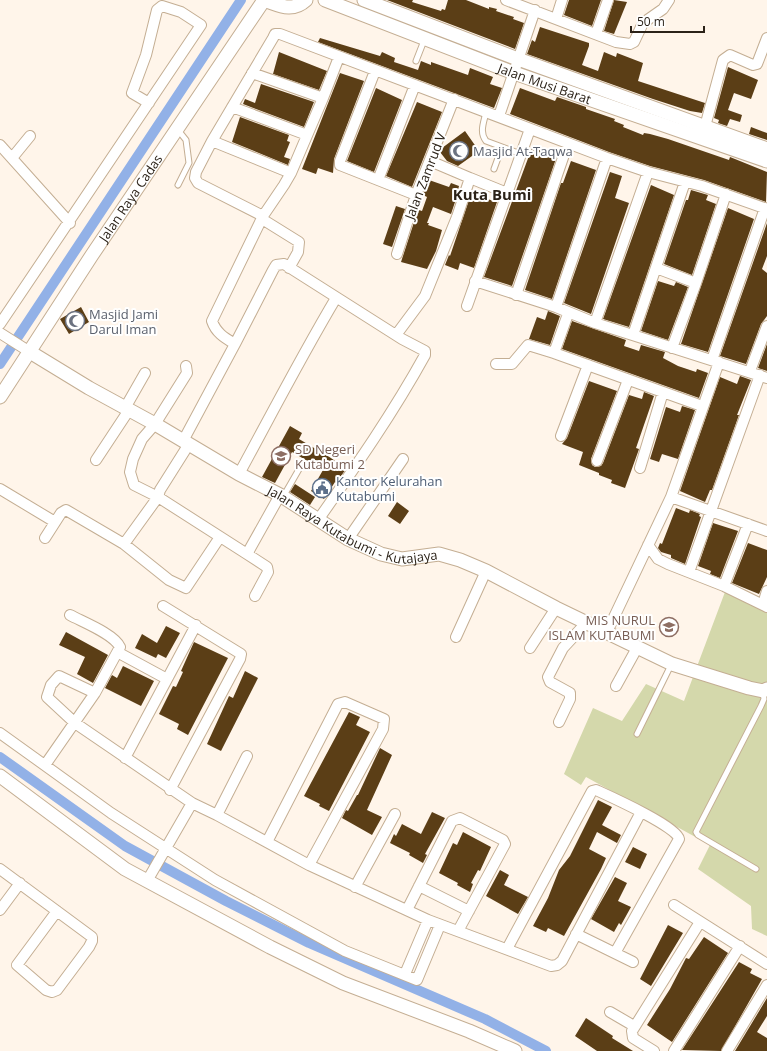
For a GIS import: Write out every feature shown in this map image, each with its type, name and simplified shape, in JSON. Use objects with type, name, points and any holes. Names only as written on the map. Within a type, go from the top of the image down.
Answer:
[{"type":"street","points":[[264,0],[289,8],[300,5],[306,0]]},
{"type":"street","name":"Jalan Raya Cadas","points":[[0,397],[26,349],[92,255],[264,0]]},
{"type":"street","name":"Jalan Musi Barat","points":[[325,0],[426,37],[514,73],[704,132],[767,149]]},
{"type":"street","name":"Jalan Musi Barat","points":[[364,0],[704,132],[767,161]]},
{"type":"street","points":[[506,0],[616,42],[630,44],[634,42],[643,23],[663,9],[668,0]]},
{"type":"street","points":[[556,19],[562,0]]},
{"type":"street","points":[[596,34],[608,0]]},
{"type":"street","points":[[0,331],[201,25],[181,12],[162,6],[157,10],[146,55],[132,93],[149,103]]},
{"type":"street","points":[[499,116],[535,10]]},
{"type":"street","points":[[288,268],[298,252],[299,242],[262,217],[198,183],[195,178],[196,172],[212,141],[275,34],[280,34],[607,158],[648,172],[702,186],[766,209],[671,498],[607,632]]},
{"type":"street","points":[[704,132],[723,60],[730,55],[753,65],[757,64],[767,38]]},
{"type":"street","points":[[235,344],[214,328],[212,321],[262,217],[284,186],[291,173],[323,98],[338,57]]},
{"type":"street","points":[[375,71],[340,161],[342,167],[416,195]]},
{"type":"street","points":[[252,73],[323,98]]},
{"type":"street","points":[[378,180],[415,85]]},
{"type":"street","name":"Jalan Zamrud V","points":[[397,254],[416,195],[454,99]]},
{"type":"street","points":[[232,107],[307,135]]},
{"type":"street","points":[[466,306],[530,129]]},
{"type":"street","points":[[12,158],[30,136]]},
{"type":"street","points":[[212,141],[291,173]]},
{"type":"street","points":[[516,295],[568,143]]},
{"type":"street","points":[[0,145],[70,223]]},
{"type":"street","points":[[556,307],[607,158]]},
{"type":"street","points":[[430,161],[507,194]]},
{"type":"street","points":[[595,323],[648,172]]},
{"type":"street","points":[[396,335],[425,296],[457,217],[470,178]]},
{"type":"street","points":[[633,335],[685,182]]},
{"type":"street","points":[[672,348],[726,194]]},
{"type":"street","points":[[124,544],[158,497],[160,490],[186,443],[255,302],[276,265],[284,264],[336,298],[425,351],[425,355],[400,400],[371,445],[318,520]]},
{"type":"street","points":[[656,268],[696,283]]},
{"type":"street","points":[[475,280],[516,295],[556,307],[568,314],[595,323],[764,376],[711,511],[689,572]]},
{"type":"street","points":[[239,474],[278,404],[308,345],[336,298]]},
{"type":"street","points":[[554,353],[568,314]]},
{"type":"street","points":[[750,372],[767,326]]},
{"type":"street","name":"Jalan Raya Kutabumi - Kutajaya","points":[[0,331],[26,349],[127,409],[239,474],[281,496],[348,539],[380,554],[402,559],[439,554],[460,560],[486,571],[556,608],[672,664],[720,680],[765,690]]},
{"type":"street","points":[[496,364],[512,364],[528,345],[702,406]]},
{"type":"street","points":[[561,436],[588,365]]},
{"type":"street","points":[[186,366],[188,368],[187,373],[155,424],[142,439],[133,459],[130,472],[134,485],[158,497],[267,567],[268,572],[255,596]]},
{"type":"street","points":[[96,460],[127,409],[145,373]]},
{"type":"street","points":[[597,461],[628,380]]},
{"type":"street","points":[[640,468],[663,392]]},
{"type":"street","points":[[348,539],[402,459]]},
{"type":"street","points":[[0,489],[55,522]]},
{"type":"street","points":[[247,554],[281,496]]},
{"type":"street","points":[[671,498],[767,531]]},
{"type":"street","points":[[45,538],[60,513],[66,510],[124,544],[169,580],[186,588],[220,537]]},
{"type":"street","points":[[724,586],[748,524]]},
{"type":"street","points":[[648,545],[658,559],[724,586],[765,605],[767,591]]},
{"type":"street","points":[[456,637],[486,571]]},
{"type":"street","points":[[163,606],[237,650],[241,656],[170,790]]},
{"type":"street","points":[[530,648],[556,608]]},
{"type":"street","points":[[45,765],[95,693],[119,653],[120,647],[118,642],[70,615]]},
{"type":"street","points":[[559,722],[570,700],[570,693],[550,682],[548,677],[563,648],[587,622]]},
{"type":"street","points":[[125,758],[196,625]]},
{"type":"street","points":[[616,686],[637,648]]},
{"type":"street","points":[[119,653],[167,679]]},
{"type":"street","points":[[95,693],[62,676],[54,679],[47,693],[47,697],[75,723],[170,790],[192,803],[309,865],[355,887],[440,925],[458,930],[551,966],[557,965],[562,961],[641,812]]},
{"type":"street","points":[[267,842],[338,704],[345,702],[384,719],[383,729],[309,865]]},
{"type":"street","points":[[0,733],[112,813],[215,880],[345,951],[417,980],[440,925]]},
{"type":"street","points":[[217,815],[247,756]]},
{"type":"street","points":[[0,776],[125,869],[149,878],[270,946],[343,983],[515,1051]]},
{"type":"street","points":[[507,949],[592,790],[596,790],[641,812],[675,831],[680,839],[615,953]]},
{"type":"street","points":[[149,878],[192,803]]},
{"type":"street","points":[[355,887],[395,814]]},
{"type":"street","points":[[407,910],[452,821],[460,818],[503,840],[505,844],[458,930]]},
{"type":"street","points":[[0,869],[92,936],[92,941],[57,990],[52,992],[46,990],[17,965],[57,911]]},
{"type":"street","points":[[0,910],[20,883]]},
{"type":"street","points":[[419,886],[469,911]]},
{"type":"street","points":[[674,905],[767,964]]},
{"type":"street","points":[[405,974],[428,920]]},
{"type":"street","points":[[654,1051],[633,1038],[632,1031],[700,922]]},
{"type":"street","points":[[576,934],[633,962]]},
{"type":"street","points":[[674,1051],[740,946]]},
{"type":"street","points":[[727,1051],[767,985]]},
{"type":"street","points":[[610,1012],[634,1026]]},
{"type":"lane","points":[[416,61],[426,37]]},
{"type":"lane","points":[[486,111],[482,137],[486,141],[521,154]]},
{"type":"lane","points":[[177,129],[186,140],[189,163],[178,185]]},
{"type":"lane","points":[[494,169],[502,147]]},
{"type":"lane","points":[[281,496],[302,464]]},
{"type":"lane","points":[[637,734],[672,664]]},
{"type":"lane","points":[[756,869],[698,835],[696,832],[761,706],[764,699],[765,690]]},
{"type":"green space","points":[[725,592],[767,611],[767,936],[752,929],[751,906],[698,869],[710,845],[586,777],[581,785],[564,774],[593,708],[622,721],[646,684],[684,701]]},
{"type":"building","points":[[387,0],[413,0],[412,2],[441,11],[442,9],[445,10],[448,0],[466,0],[489,9],[489,7],[497,9],[496,11],[514,17],[513,19],[524,23],[515,49]]},
{"type":"building","points":[[569,0],[601,0],[592,26],[564,15]]},
{"type":"building","points":[[614,0],[627,2],[614,34],[604,31]]},
{"type":"building","points":[[540,27],[589,43],[582,65],[598,71],[604,52],[616,57],[617,53],[643,63],[638,81],[705,103],[702,113],[690,111],[653,99],[527,54],[532,40],[535,42]]},
{"type":"building","points":[[320,38],[380,56],[382,52],[395,58],[394,62],[418,70],[421,61],[431,65],[431,62],[468,75],[470,68],[493,77],[490,84],[502,88],[494,108],[318,42]]},
{"type":"building","points":[[279,52],[327,71],[319,90],[273,74]]},
{"type":"building","points":[[728,67],[758,80],[751,99],[734,93],[728,110],[742,115],[740,122],[730,119],[727,126],[718,123],[719,120],[714,118]]},
{"type":"building","points":[[340,73],[364,81],[334,159],[333,173],[318,168],[316,174],[302,169]]},
{"type":"building","points":[[261,84],[314,102],[304,127],[243,104],[245,99],[255,103]]},
{"type":"building","points":[[376,88],[402,100],[374,172],[347,161]]},
{"type":"building","points":[[520,88],[555,101],[557,97],[586,107],[586,109],[615,119],[614,121],[624,125],[623,127],[643,135],[644,133],[668,139],[729,160],[730,157],[767,172],[766,202],[704,180],[650,166],[609,152],[510,114]]},
{"type":"building","points":[[417,102],[442,112],[412,187],[386,176]]},
{"type":"building","points":[[240,117],[289,135],[287,141],[290,142],[284,157],[290,159],[288,165],[232,142]]},
{"type":"building","points":[[751,127],[767,133],[767,140],[749,134]]},
{"type":"building","name":"Masjid At-Taqwa","points":[[465,131],[479,151],[458,166],[447,161],[440,152],[442,148]]},
{"type":"building","points":[[533,145],[558,153],[512,286],[484,277]]},
{"type":"building","points":[[571,161],[596,170],[552,299],[525,290],[561,183],[563,183]]},
{"type":"building","points":[[610,172],[622,176],[615,198],[629,203],[591,314],[564,303]]},
{"type":"building","points":[[429,180],[449,187],[451,183],[459,186],[459,190],[451,214],[433,207],[427,223],[429,223],[428,225],[442,230],[436,251],[427,269],[401,262],[417,213],[419,210],[422,211],[427,197],[423,195]]},
{"type":"building","points":[[651,185],[674,195],[629,327],[603,319]]},
{"type":"building","points":[[691,190],[708,195],[706,200],[716,204],[692,275],[664,264],[686,200],[688,200]]},
{"type":"building","points":[[471,194],[497,202],[474,268],[460,263],[458,270],[445,265],[449,255],[450,256]]},
{"type":"building","points":[[396,206],[405,209],[392,247],[383,244]]},
{"type":"building","points":[[728,208],[754,219],[708,352],[681,344]]},
{"type":"building","points":[[767,223],[767,256],[762,269],[767,273],[767,316],[761,324],[746,364],[720,356]]},
{"type":"building","points":[[658,281],[674,286],[676,282],[688,287],[668,340],[641,331]]},
{"type":"building","name":"Masjid Jami Darul Iman","points":[[81,307],[89,322],[69,334],[60,319]]},
{"type":"building","points":[[548,311],[560,316],[550,345],[529,339],[537,317],[545,320]]},
{"type":"building","points":[[572,321],[626,340],[624,346],[639,351],[641,345],[665,352],[663,358],[678,366],[696,372],[697,369],[708,373],[699,398],[562,349]]},
{"type":"building","points":[[767,344],[767,371],[758,368]]},
{"type":"building","points":[[740,376],[751,380],[737,415],[739,415],[712,490],[710,490],[705,502],[680,491],[720,377],[737,384]]},
{"type":"building","points":[[589,381],[617,391],[591,459],[592,465],[595,467],[601,466],[603,463],[629,395],[642,399],[644,392],[654,396],[636,448],[639,449],[625,488],[611,483],[612,480],[599,475],[599,473],[579,465],[583,452],[562,444],[567,438]]},
{"type":"building","points":[[682,406],[695,410],[678,459],[662,454],[659,462],[650,459],[666,407],[680,412]]},
{"type":"building","points":[[290,426],[302,433],[299,439],[331,458],[346,469],[324,499],[311,491],[323,470],[292,452],[275,483],[262,477]]},
{"type":"building","points":[[295,484],[315,497],[310,505],[290,492]]},
{"type":"building","points":[[397,502],[409,511],[400,524],[388,516]]},
{"type":"building","points":[[676,508],[689,513],[690,510],[700,514],[699,516],[701,517],[685,564],[671,558],[671,555],[661,552],[658,548],[660,543],[662,544]]},
{"type":"building","points":[[713,523],[738,531],[720,578],[710,574],[711,571],[698,566]]},
{"type":"building","points":[[748,543],[767,550],[767,577],[759,594],[732,583]]},
{"type":"building","points":[[166,626],[180,633],[166,658],[158,654],[156,658],[135,648],[142,634],[157,643]]},
{"type":"building","points":[[66,632],[108,655],[93,683],[77,674],[85,657],[59,645]]},
{"type":"building","points":[[194,642],[228,658],[188,735],[177,729],[179,724],[159,714],[173,686],[176,687],[183,672],[181,671]]},
{"type":"building","points":[[123,666],[154,681],[141,706],[105,688],[112,675],[117,678]]},
{"type":"building","points":[[245,671],[258,678],[221,751],[207,744],[229,696],[233,698]]},
{"type":"building","points":[[349,712],[360,717],[356,725],[370,732],[329,811],[319,806],[320,804],[304,796]]},
{"type":"building","points":[[380,748],[392,755],[367,810],[382,817],[372,835],[342,818],[346,810],[348,811],[358,795]]},
{"type":"building","points":[[598,800],[612,807],[602,825],[621,835],[617,843],[597,832],[589,849],[606,858],[601,869],[564,936],[548,928],[546,932],[533,926],[548,898],[559,870],[570,856]]},
{"type":"building","points":[[432,812],[445,818],[425,854],[427,855],[423,863],[409,855],[410,853],[390,843],[394,834],[396,836],[402,824],[421,834]]},
{"type":"building","points":[[463,832],[491,847],[480,871],[478,870],[471,883],[473,884],[470,892],[457,885],[458,883],[439,873],[453,843],[457,845]]},
{"type":"building","points":[[633,847],[647,854],[640,869],[625,862]]},
{"type":"building","points":[[500,870],[509,875],[504,885],[528,897],[518,914],[486,896]]},
{"type":"building","points":[[615,877],[627,883],[618,901],[631,907],[621,925],[619,923],[614,932],[591,919]]},
{"type":"building","points":[[668,925],[683,933],[651,986],[640,979]]},
{"type":"building","points":[[704,937],[728,953],[672,1042],[647,1025],[670,989],[686,958],[689,959]]},
{"type":"building","points":[[739,962],[752,969],[750,973],[762,979],[721,1051],[682,1050]]},
{"type":"building","points":[[767,998],[767,1016],[757,1032],[767,1038],[767,1051],[735,1051]]},
{"type":"building","points":[[586,1018],[613,1036],[612,1038],[633,1051],[597,1051],[575,1036]]},
{"type":"waterway","points":[[0,364],[241,0]]},
{"type":"waterway","points":[[0,757],[125,846],[226,901],[309,943],[485,1019],[546,1051]]},
{"type":"place","name":"Masjid At-Taqwa","points":[[459,151]]},
{"type":"place","name":"Masjid Jami Darul Iman","points":[[75,321]]},
{"type":"place","name":"SD Negeri Kutabumi 2","points":[[281,456]]},
{"type":"place","name":"Kantor Kelurahan Kutabumi","points":[[322,488]]},
{"type":"place","name":"MIS NURUL ISLAM KUTABUMI","points":[[669,627]]},
{"type":"district","name":"Kuta Bumi","points":[[492,194]]}]
